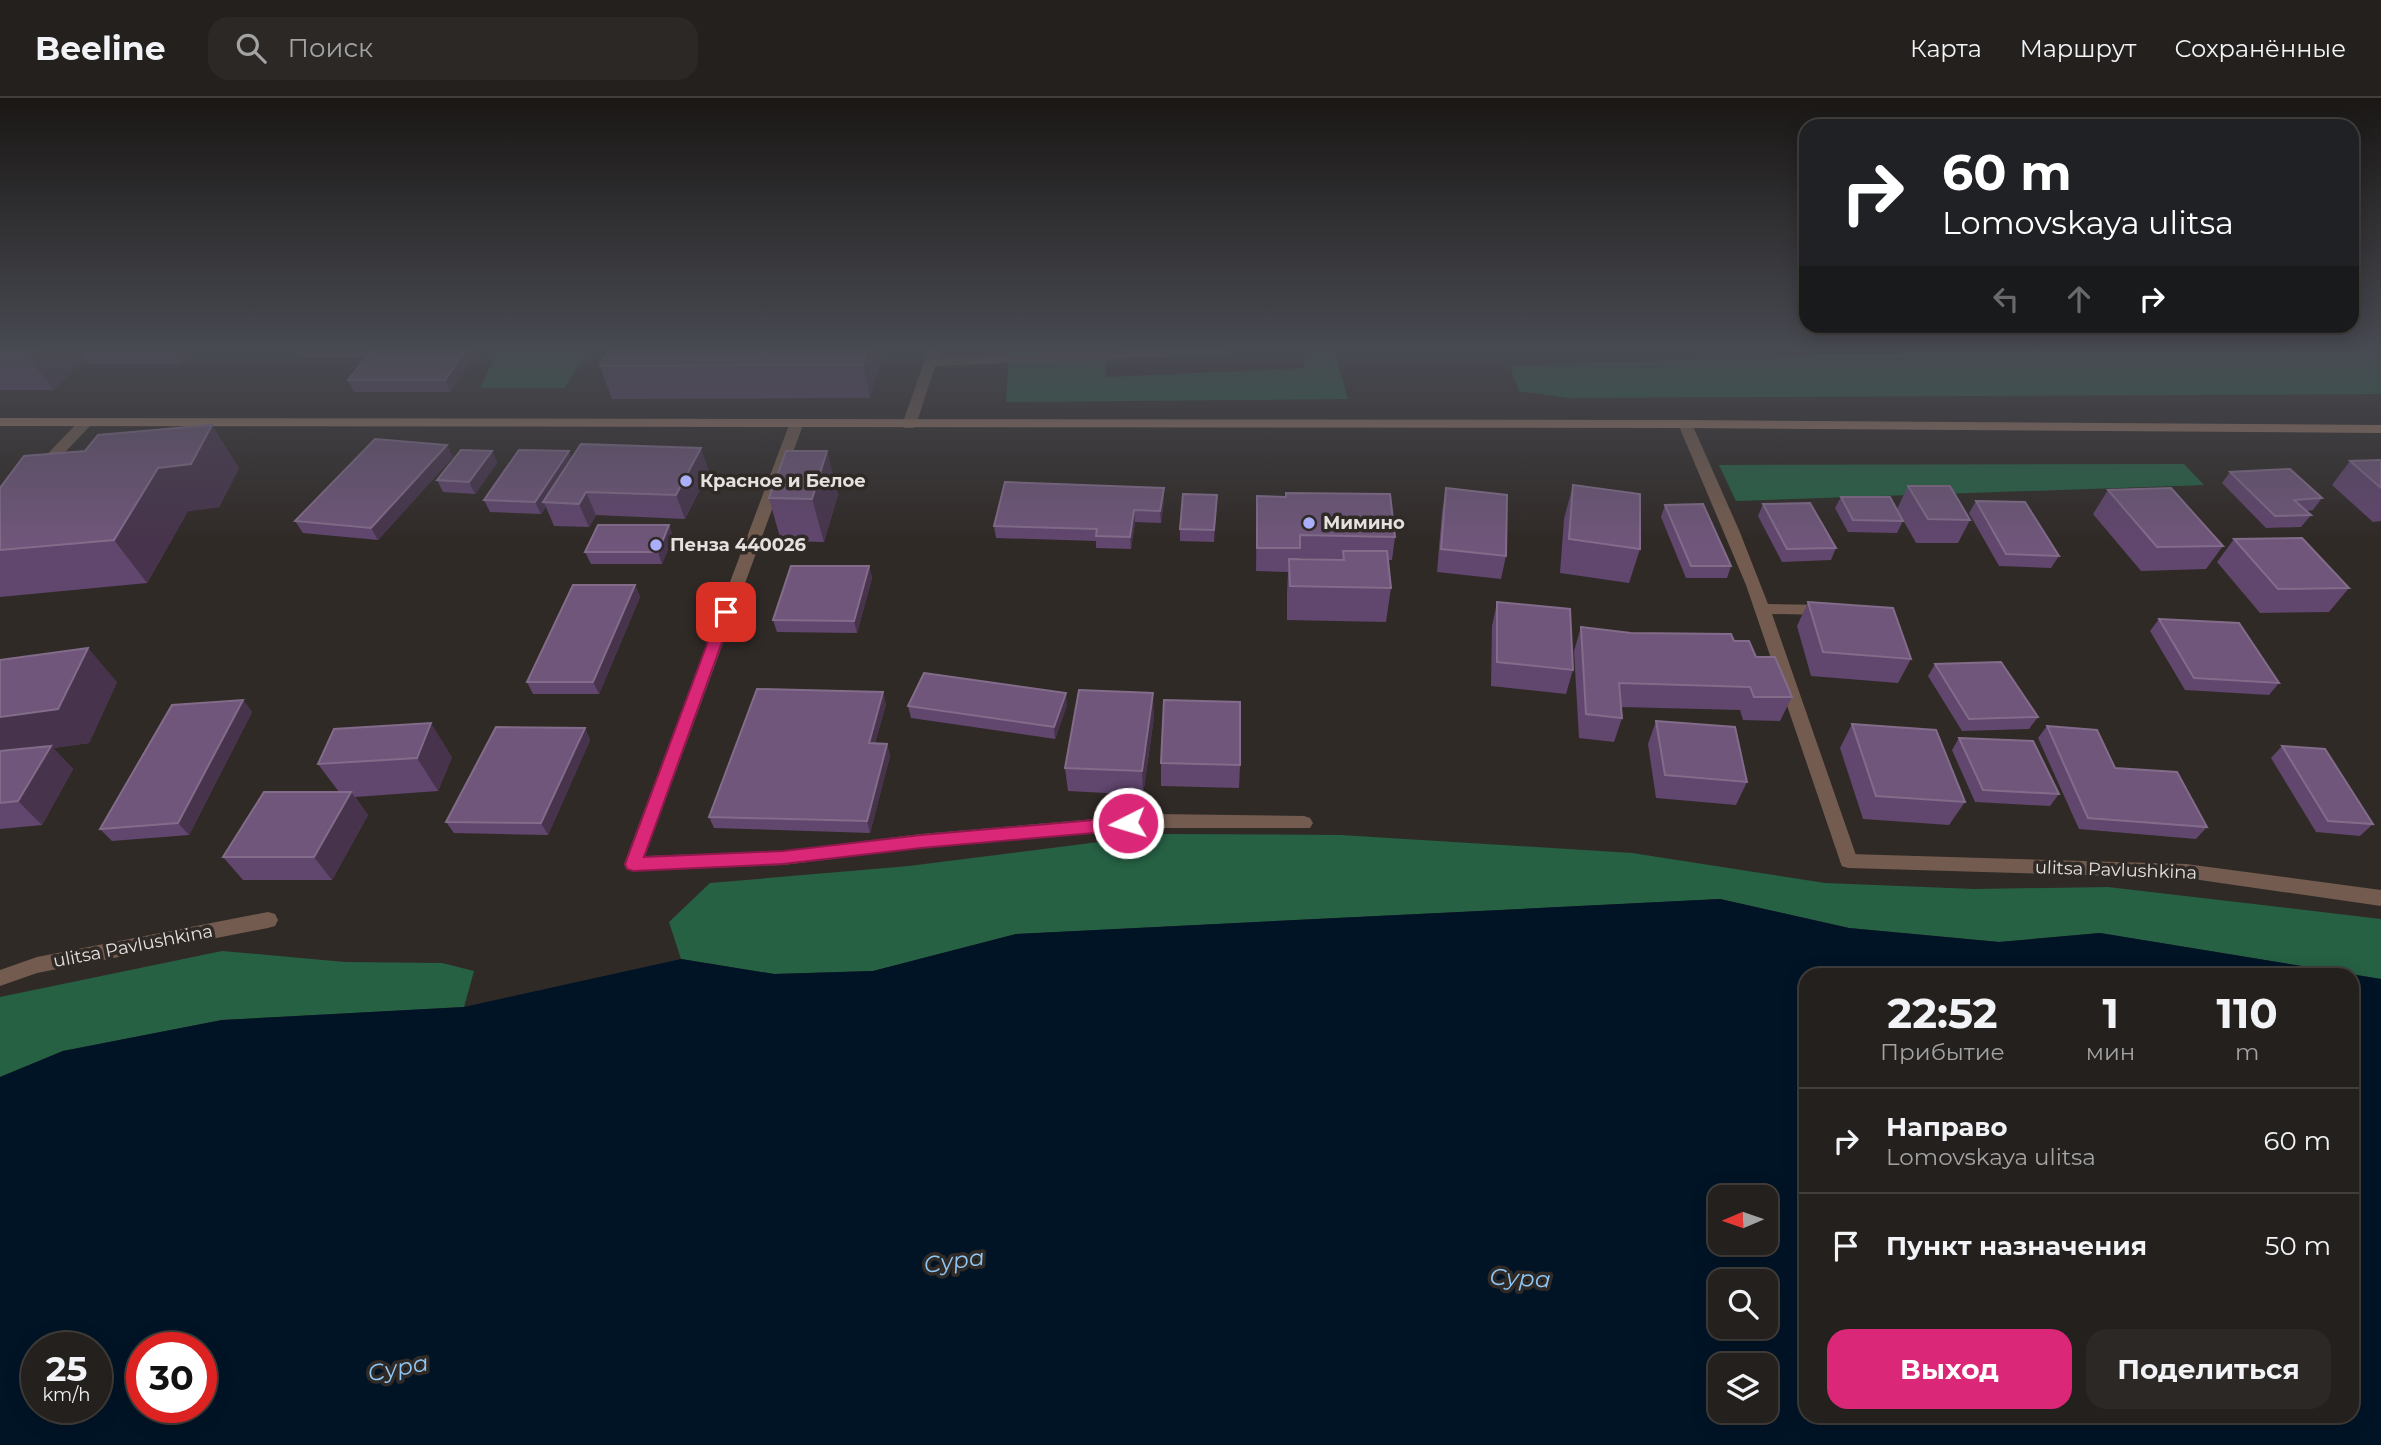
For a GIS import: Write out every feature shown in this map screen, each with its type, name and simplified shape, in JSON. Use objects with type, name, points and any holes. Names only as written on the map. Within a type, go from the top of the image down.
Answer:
[{"type":"main road","points":[[0,422],[1685,424],[2381,429]]},
{"type":"street","points":[[909,425],[913,414]]},
{"type":"street","points":[[26,485],[86,422]]},
{"type":"street","points":[[1685,424],[1762,609],[1840,610]]},
{"type":"street","points":[[796,425],[633,864],[783,858],[921,841],[1154,821],[1304,822]]},
{"type":"street","name":"ulitsa Pavlushkina","points":[[1762,609],[1849,861],[2186,871],[2381,898]]},
{"type":"street","name":"ulitsa Pavlushkina","points":[[0,978],[37,965],[268,920]]},
{"type":"green space","points":[[2184,464],[2204,485],[1736,501],[1719,465]]},
{"type":"green space","points":[[1162,834],[1341,835],[1632,853],[1825,883],[1974,889],[2108,887],[2381,919],[2381,979],[2359,975],[2359,968],[2314,968],[2100,933],[1999,942],[1849,928],[1720,899],[1016,934],[873,971],[774,974],[681,959],[669,922],[710,883],[909,866]]},
{"type":"green space","points":[[222,951],[345,962],[442,963],[474,971],[464,1007],[222,1020],[63,1051],[0,1077],[0,997]]},
{"type":"water","name":"Сура","points":[[1720,899],[1849,928],[1999,942],[2100,933],[2314,968],[1799,968],[1799,1423],[2359,1423],[2359,975],[2381,979],[2381,1445],[0,1445],[0,1077],[63,1051],[222,1020],[464,1007],[681,959],[774,974],[873,971],[1016,934]]},
{"type":"building","points":[[212,425],[191,464],[158,468],[114,540],[0,550],[0,488],[24,456],[85,451],[98,435]]},
{"type":"building","points":[[375,439],[447,445],[371,528],[295,521]]},
{"type":"building","points":[[581,444],[701,448],[676,495],[586,492],[579,504],[543,502]]},
{"type":"building","points":[[461,450],[492,451],[469,482],[437,480]]},
{"type":"building","points":[[519,450],[569,451],[535,502],[484,500]]},
{"type":"building","points":[[786,451],[827,451],[812,499],[769,498]]},
{"type":"building","points":[[2381,460],[2381,488],[2350,461]]},
{"type":"building","points":[[2290,469],[2322,498],[2294,500],[2311,515],[2275,516],[2230,472]]},
{"type":"building","points":[[1005,482],[1164,488],[1160,511],[1134,510],[1130,537],[1096,536],[1097,529],[994,526]]},
{"type":"building","points":[[1573,485],[1640,494],[1640,549],[1569,539]]},
{"type":"building","points":[[1908,486],[1950,486],[1970,520],[1928,519]]},
{"type":"building","points":[[1446,488],[1507,495],[1506,556],[1441,549]]},
{"type":"building","points":[[2171,488],[2223,546],[2157,547],[2108,490]]},
{"type":"building","points":[[1286,493],[1390,494],[1395,537],[1300,535],[1300,548],[1257,548],[1257,496],[1286,497]]},
{"type":"building","points":[[1183,494],[1217,495],[1214,530],[1180,529]]},
{"type":"building","points":[[1841,497],[1890,497],[1903,521],[1853,520]]},
{"type":"building","points":[[1976,501],[2025,502],[2059,556],[2006,554]]},
{"type":"building","points":[[1810,503],[1836,548],[1787,549],[1763,504]]},
{"type":"building","points":[[1703,504],[1731,566],[1691,566],[1665,505]]},
{"type":"building","points":[[598,525],[669,525],[658,552],[585,552]]},
{"type":"building","points":[[2302,538],[2349,588],[2278,589],[2234,539]]},
{"type":"building","points":[[1343,551],[1387,551],[1391,588],[1290,586],[1289,559],[1344,560]]},
{"type":"building","points":[[791,566],[869,566],[854,621],[773,620]]},
{"type":"building","points":[[573,585],[635,585],[593,682],[527,682]]},
{"type":"building","points":[[1497,602],[1570,609],[1573,670],[1497,662]]},
{"type":"building","points":[[1808,602],[1893,608],[1911,659],[1823,652]]},
{"type":"building","points":[[2159,619],[2239,623],[2279,683],[2194,678]]},
{"type":"building","points":[[1581,627],[1631,633],[1731,634],[1734,641],[1749,641],[1756,657],[1775,657],[1792,697],[1754,697],[1750,687],[1619,683],[1622,718],[1586,714]]},
{"type":"building","points":[[88,648],[58,709],[0,717],[0,660]]},
{"type":"building","points":[[2001,662],[2038,717],[1969,719],[1935,664]]},
{"type":"building","points":[[924,673],[1066,693],[1054,727],[908,706]]},
{"type":"building","points":[[757,689],[883,692],[869,743],[887,744],[867,821],[709,817]]},
{"type":"building","points":[[1079,690],[1153,693],[1142,771],[1065,768]]},
{"type":"building","points":[[243,700],[178,823],[100,829],[172,705]]},
{"type":"building","points":[[1164,700],[1240,702],[1240,765],[1161,763]]},
{"type":"building","points":[[1656,721],[1735,727],[1747,782],[1665,775]]},
{"type":"building","points":[[431,723],[417,758],[318,764],[334,729]]},
{"type":"building","points":[[1852,724],[1936,730],[1965,802],[1876,796]]},
{"type":"building","points":[[2047,726],[2097,730],[2115,768],[2177,772],[2207,827],[2088,818]]},
{"type":"building","points":[[496,727],[585,728],[541,823],[446,822]]},
{"type":"building","points":[[1959,738],[2033,741],[2059,794],[1983,790]]},
{"type":"building","points":[[51,746],[18,801],[0,803],[0,751]]},
{"type":"building","points":[[2282,746],[2325,749],[2373,824],[2328,821]]},
{"type":"building","points":[[264,792],[351,792],[314,857],[223,857]]},
{"type":"place","name":"Красное и Белое","points":[[686,481]]},
{"type":"place","name":"Мимино","points":[[1309,523]]},
{"type":"place","name":"Пенза 440026","points":[[656,545]]},
{"type":"route","points":[[726,612],[633,864],[783,858],[921,841],[1128,823]]}]
